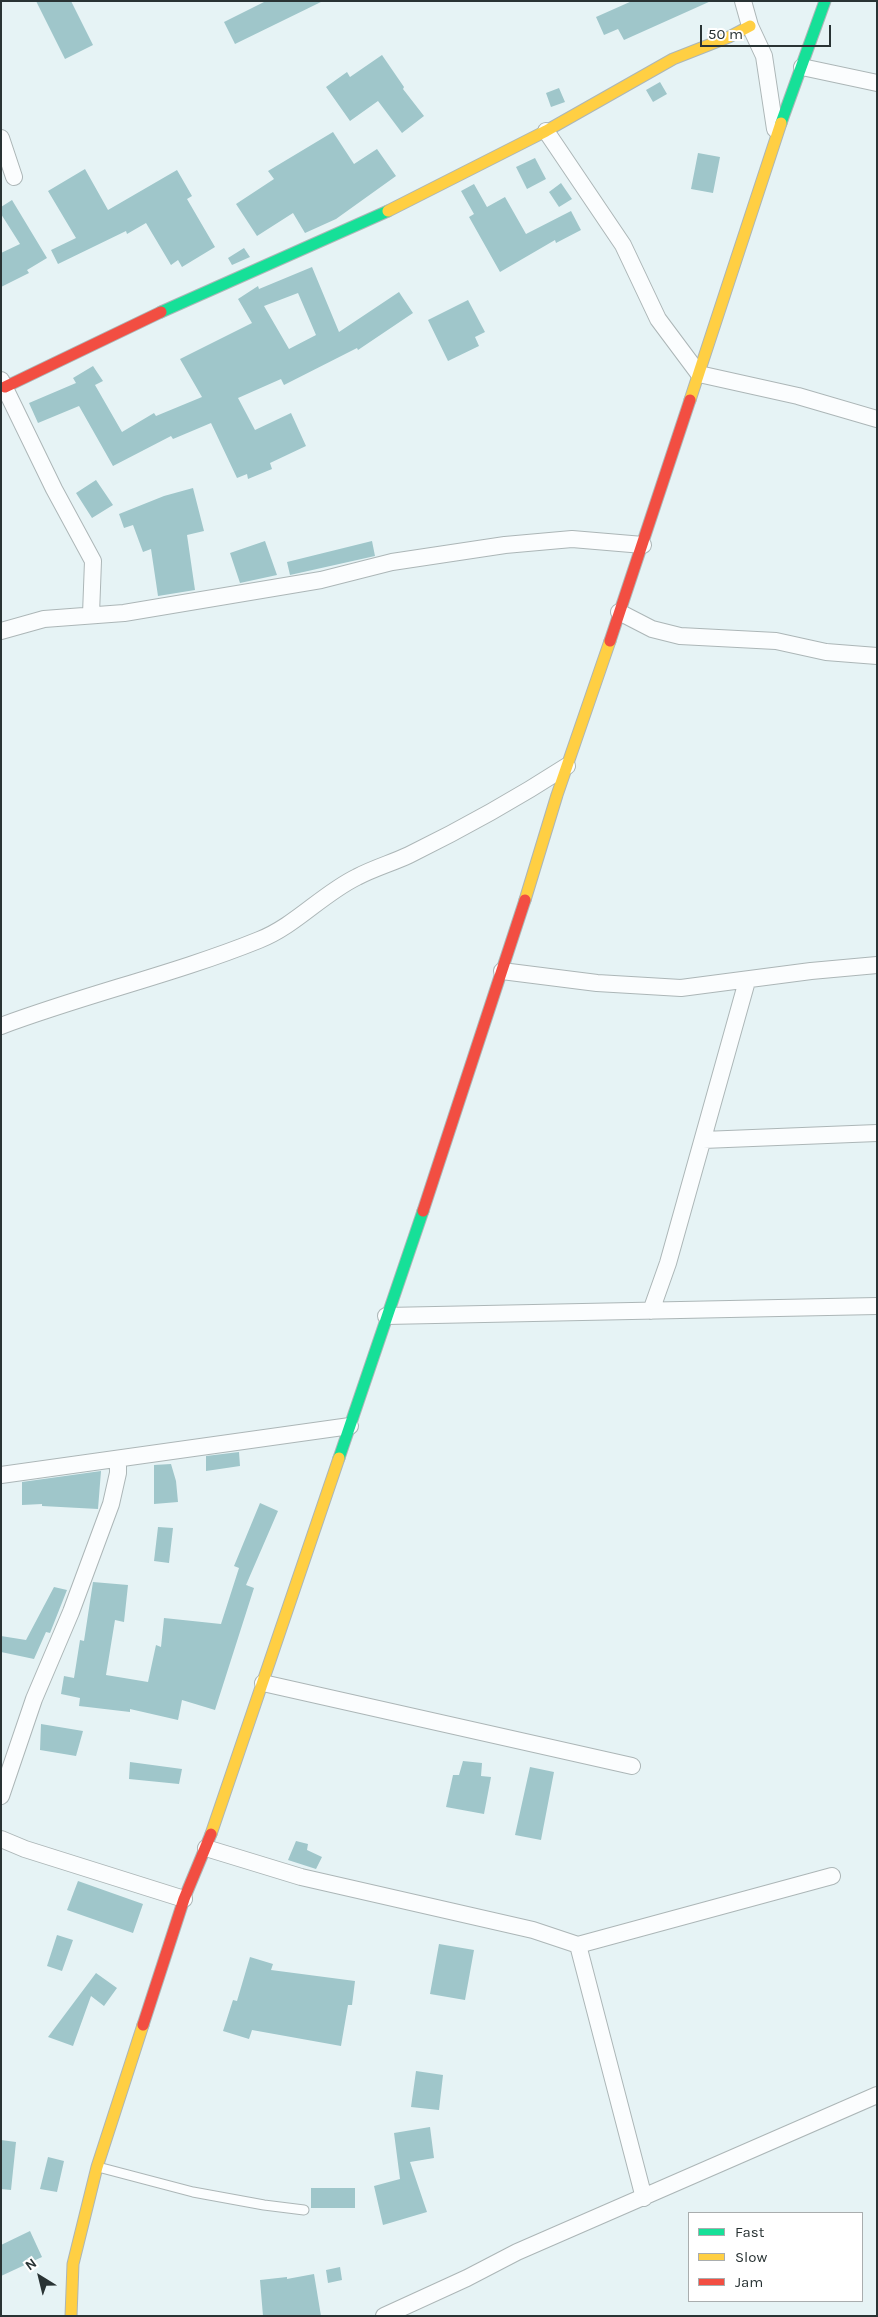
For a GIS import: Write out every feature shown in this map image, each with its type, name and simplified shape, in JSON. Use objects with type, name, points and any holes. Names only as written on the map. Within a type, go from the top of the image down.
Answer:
[{"type":"street","points":[[743,1],[750,26],[764,56],[776,136]]},
{"type":"street","points":[[71,2316],[73,2264],[98,2167],[184,1899],[206,1848],[350,1426],[502,971],[567,766],[643,545],[776,136],[825,1]]},
{"type":"street","points":[[91,614],[94,561],[54,489],[3,383],[409,202],[546,131],[674,59],[729,37],[750,26]]},
{"type":"street","points":[[802,66],[877,83]]},
{"type":"street","points":[[546,131],[623,245],[658,318],[698,374],[798,396],[877,419]]},
{"type":"street","points":[[1,138],[14,177]]},
{"type":"street","points":[[1,631],[44,619],[124,613],[321,580],[392,562],[506,545],[572,539],[643,545]]},
{"type":"street","points":[[619,612],[652,630],[680,636],[776,641],[826,652],[877,656]]},
{"type":"street","points":[[1,1026],[56,1005],[260,940],[293,920],[328,894],[357,877],[406,856],[474,822],[567,766]]},
{"type":"street","points":[[502,971],[597,983],[681,988],[747,981],[811,971],[877,965]]},
{"type":"street","points":[[651,1311],[668,1262],[747,981]]},
{"type":"street","points":[[703,1140],[877,1133]]},
{"type":"street","points":[[386,1316],[877,1306]]},
{"type":"street","points":[[1,1475],[350,1426]]},
{"type":"street","points":[[1,1796],[34,1699],[71,1612],[111,1504],[118,1473],[118,1459]]},
{"type":"street","points":[[263,1683],[632,1766]]},
{"type":"street","points":[[1,1839],[25,1850],[184,1899]]},
{"type":"street","points":[[206,1848],[301,1877],[533,1930],[578,1945],[832,1876]]},
{"type":"street","points":[[578,1945],[644,2198]]},
{"type":"street","points":[[384,2316],[467,2278],[517,2252],[877,2095]]},
{"type":"lane","points":[[98,2167],[193,2192],[264,2206],[304,2210]]},
{"type":"building","points":[[36,1],[71,1],[93,45],[65,59]]},
{"type":"building","points":[[266,1],[323,1],[235,44],[224,22]]},
{"type":"building","points":[[632,1],[711,1],[624,40],[618,29],[604,35],[596,17]]},
{"type":"building","points":[[382,55],[404,87],[403,89],[424,116],[402,133],[378,101],[350,121],[326,87],[347,72],[350,77]]},
{"type":"building","points":[[660,82],[667,94],[653,102],[646,90]]},
{"type":"building","points":[[559,88],[565,102],[551,107],[546,93]]},
{"type":"building","points":[[333,132],[354,164],[377,149],[396,176],[336,219],[305,233],[293,213],[257,236],[236,204],[274,179],[268,171]]},
{"type":"building","points":[[698,153],[720,157],[713,193],[691,189]]},
{"type":"building","points":[[535,158],[546,179],[527,189],[516,167]]},
{"type":"building","points":[[85,169],[108,210],[177,170],[192,196],[187,199],[215,247],[182,267],[178,260],[171,265],[146,223],[127,234],[126,231],[58,264],[51,250],[76,238],[48,191]]},
{"type":"building","points":[[561,183],[572,199],[559,207],[549,192]]},
{"type":"building","points":[[474,184],[487,207],[505,197],[526,234],[571,211],[581,230],[556,243],[555,240],[500,272],[469,217],[474,214],[461,191]]},
{"type":"building","points":[[12,200],[47,258],[27,270],[29,273],[1,287],[1,253],[20,244],[1,214],[1,207]]},
{"type":"building","points":[[244,248],[250,257],[232,265],[228,258]]},
{"type":"building","points":[[312,267],[339,332],[399,292],[413,313],[358,350],[357,348],[284,385],[281,379],[238,398],[255,430],[291,413],[306,446],[270,463],[272,469],[248,479],[247,474],[237,478],[211,423],[173,439],[171,436],[113,466],[79,406],[38,423],[29,403],[76,383],[73,378],[93,366],[103,381],[95,385],[122,432],[154,413],[156,416],[202,397],[180,359],[252,323],[238,299],[258,286],[259,289]],"holes":[[[298,293],[316,335],[289,349],[264,306]]]},
{"type":"building","points":[[468,300],[485,332],[475,337],[479,346],[448,361],[428,320]]},
{"type":"building","points":[[96,480],[113,505],[92,518],[76,493]]},
{"type":"building","points":[[193,488],[204,531],[187,535],[195,590],[158,596],[151,549],[143,552],[133,525],[124,528],[119,514],[164,496]]},
{"type":"building","points":[[265,541],[277,575],[240,583],[230,553]]},
{"type":"building","points":[[372,541],[375,556],[290,575],[287,562]]},
{"type":"building","points":[[239,1452],[240,1466],[206,1471],[206,1456]]},
{"type":"building","points":[[171,1464],[176,1481],[178,1502],[154,1504],[154,1465]]},
{"type":"building","points":[[101,1471],[98,1509],[42,1506],[42,1504],[22,1505],[22,1482]]},
{"type":"building","points":[[260,1503],[278,1511],[246,1585],[254,1588],[215,1710],[182,1700],[178,1720],[130,1709],[130,1712],[79,1706],[80,1698],[61,1694],[64,1676],[74,1678],[80,1640],[84,1641],[93,1582],[128,1585],[124,1622],[115,1620],[106,1675],[148,1682],[156,1645],[161,1647],[164,1618],[221,1624],[239,1568],[234,1566]]},
{"type":"building","points":[[158,1527],[173,1528],[169,1563],[154,1561]]},
{"type":"building","points":[[54,1587],[67,1590],[50,1633],[46,1632],[34,1659],[1,1652],[1,1636],[26,1640]]},
{"type":"building","points":[[41,1724],[83,1731],[76,1756],[40,1750]]},
{"type":"building","points":[[463,1761],[482,1763],[481,1776],[491,1777],[484,1814],[446,1807],[453,1775],[459,1775]]},
{"type":"building","points":[[130,1762],[182,1769],[179,1784],[129,1779]]},
{"type":"building","points":[[530,1767],[554,1772],[541,1840],[515,1835]]},
{"type":"building","points":[[296,1841],[308,1844],[307,1850],[322,1857],[316,1869],[288,1860]]},
{"type":"building","points":[[78,1881],[143,1904],[133,1933],[67,1910]]},
{"type":"building","points":[[57,1935],[73,1940],[62,1971],[47,1966]]},
{"type":"building","points":[[439,1944],[474,1950],[465,2000],[430,1994]]},
{"type":"building","points":[[250,1957],[273,1964],[271,1970],[355,1981],[352,2005],[348,2005],[341,2046],[252,2030],[249,2039],[223,2031],[233,2000],[237,2001]]},
{"type":"building","points":[[96,1973],[117,1988],[104,2006],[91,1996],[73,2046],[48,2037]]},
{"type":"building","points":[[416,2071],[443,2075],[439,2110],[411,2107]]},
{"type":"building","points":[[430,2127],[434,2158],[410,2162],[427,2212],[383,2225],[374,2186],[400,2179],[394,2133]]},
{"type":"building","points":[[1,2140],[16,2142],[11,2190],[1,2189]]},
{"type":"building","points":[[48,2157],[64,2161],[57,2192],[40,2189]]},
{"type":"building","points":[[311,2188],[355,2188],[355,2208],[311,2208]]},
{"type":"building","points":[[30,2231],[42,2257],[1,2276],[1,2245]]},
{"type":"building","points":[[340,2267],[342,2280],[328,2283],[326,2270]]},
{"type":"building","points":[[314,2274],[321,2316],[263,2316],[260,2280],[287,2277],[287,2279]]},
{"type":"traffic: fast","points":[[781,123],[825,1]]},
{"type":"traffic: fast","points":[[161,312],[388,211]]},
{"type":"traffic: fast","points":[[339,1458],[423,1211]]},
{"type":"traffic: slow","points":[[388,211],[546,131],[673,59],[729,37],[750,26]]},
{"type":"traffic: slow","points":[[690,400],[781,123]]},
{"type":"traffic: slow","points":[[525,900],[557,795],[610,641]]},
{"type":"traffic: slow","points":[[211,1834],[339,1458]]},
{"type":"traffic: slow","points":[[71,2316],[73,2264],[97,2167],[143,2025]]},
{"type":"traffic: jam","points":[[5,387],[161,312]]},
{"type":"traffic: jam","points":[[610,641],[690,400]]},
{"type":"traffic: jam","points":[[423,1211],[525,900]]},
{"type":"traffic: jam","points":[[143,2025],[184,1899],[211,1834]]}]
